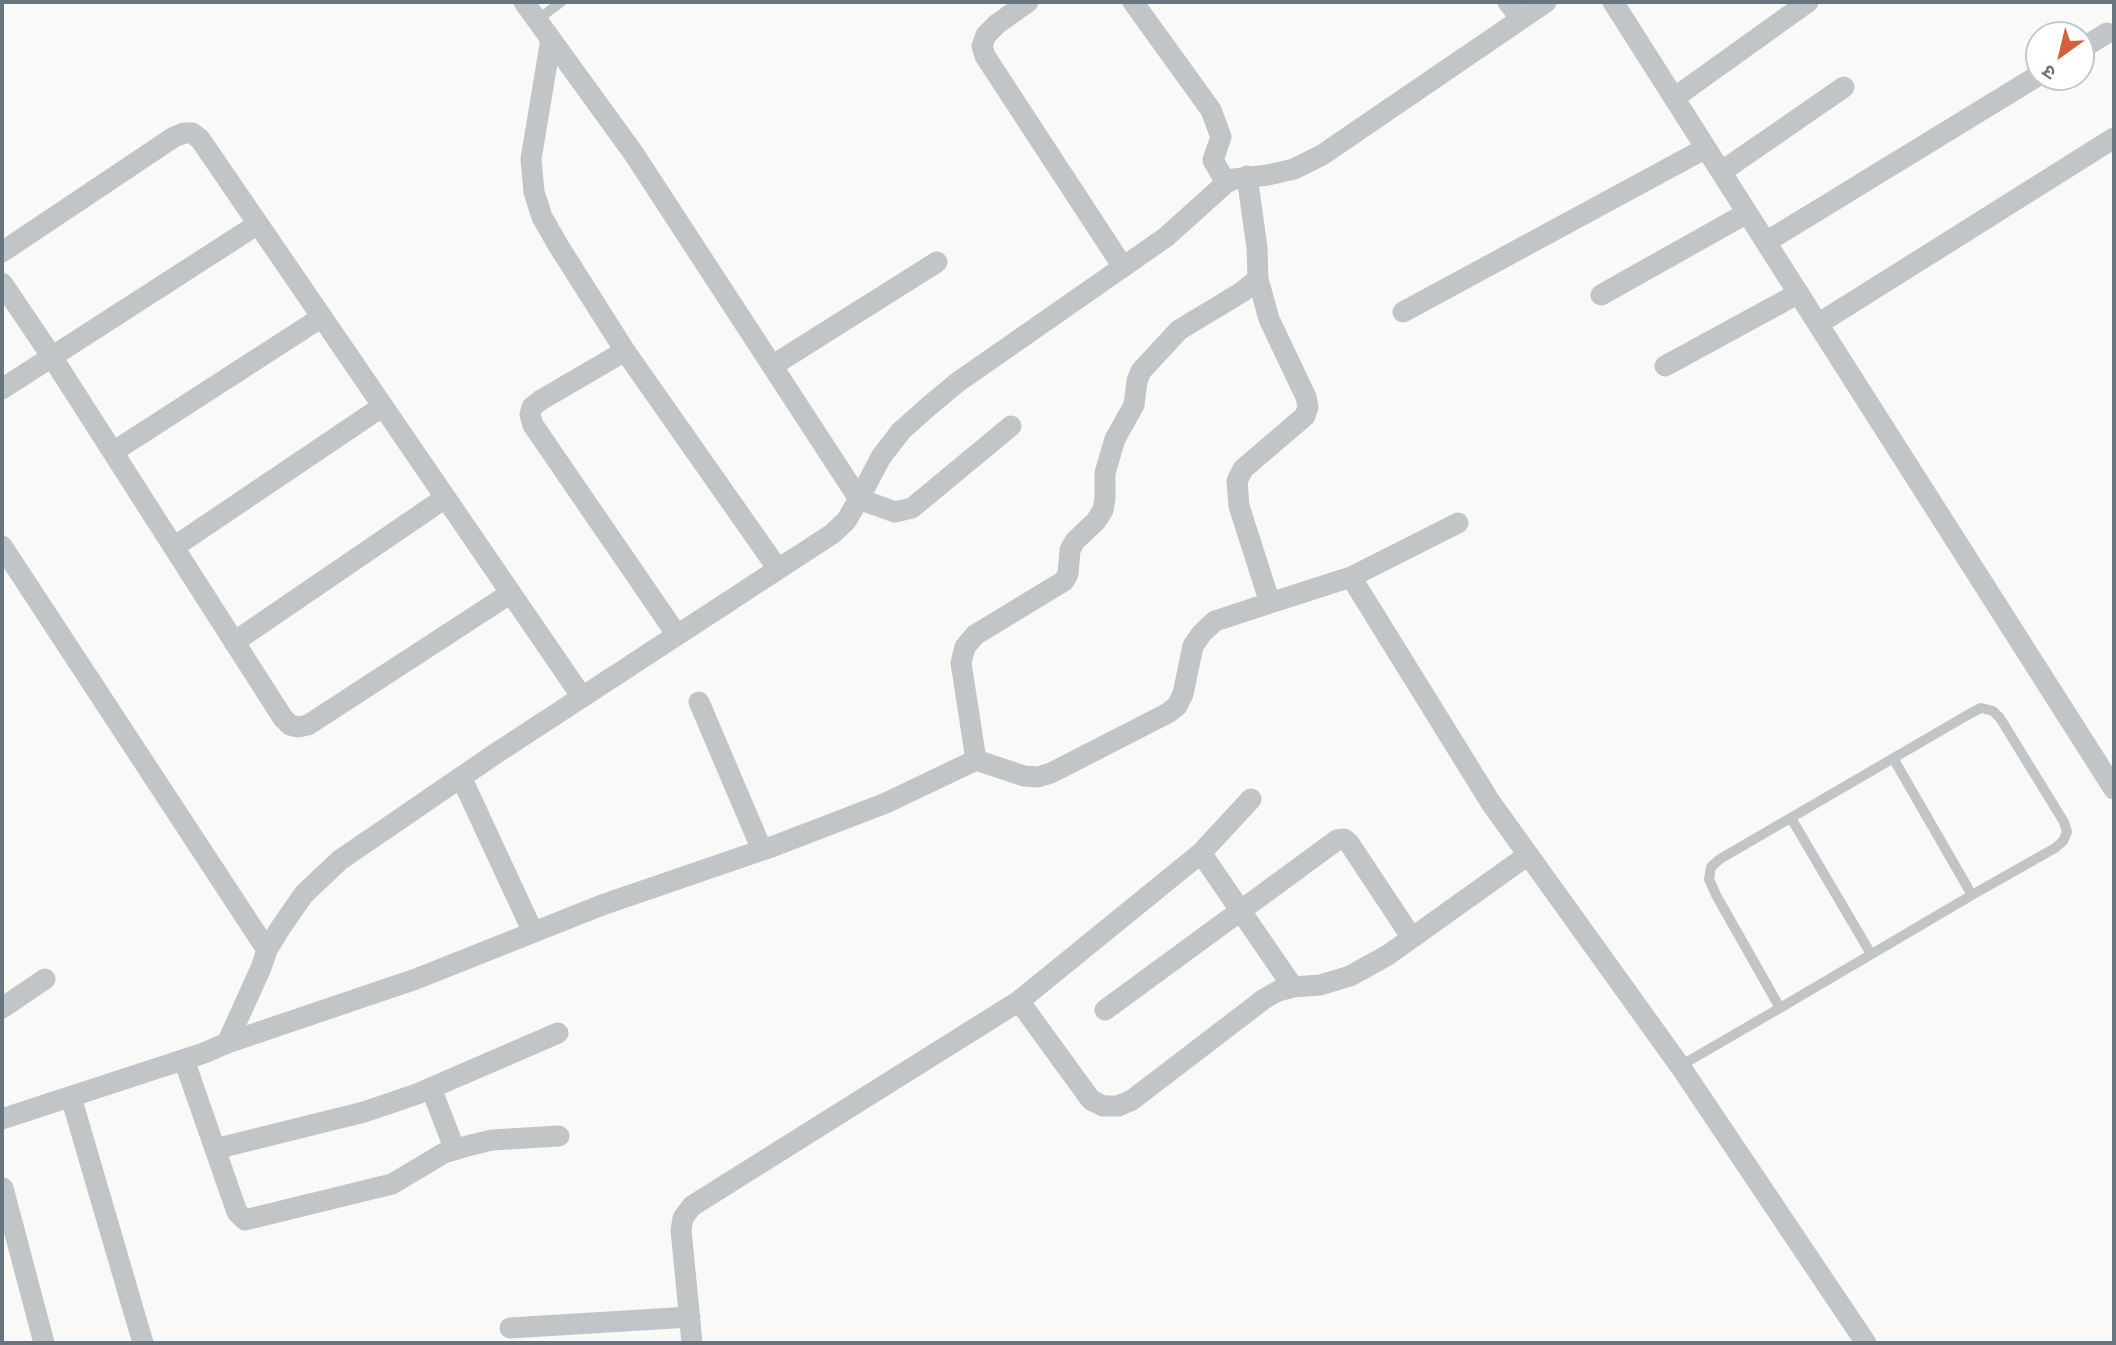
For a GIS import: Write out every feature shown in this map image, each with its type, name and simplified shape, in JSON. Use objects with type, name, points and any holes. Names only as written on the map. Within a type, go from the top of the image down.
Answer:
[{"type":"street","points":[[524,2],[634,154],[859,499],[895,512],[912,508],[1011,426]]},
{"type":"street","points":[[1028,2],[986,35],[982,46],[985,56],[1123,267]]},
{"type":"street","points":[[1133,2],[1210,110],[1222,137],[1213,160],[1226,183]]},
{"type":"street","points":[[1508,2],[1521,19]]},
{"type":"street","points":[[227,1043],[267,950],[304,894],[340,860],[461,777],[832,534],[846,521],[881,457],[901,431],[929,406],[958,382],[1166,237],[1226,183],[1247,176],[1268,175],[1294,169],[1322,155],[1546,2]]},
{"type":"street","points":[[1613,2],[2114,789]]},
{"type":"street","points":[[1674,98],[1808,2]]},
{"type":"street","points":[[2095,40],[2107,33]]},
{"type":"street","points":[[551,39],[531,159],[534,192],[542,217],[625,351],[778,569]]},
{"type":"street","points":[[1766,242],[2025,84]]},
{"type":"street","points":[[1721,172],[1844,86]]},
{"type":"street","points":[[2,253],[174,137],[184,133],[200,139],[582,697]]},
{"type":"street","points":[[1818,324],[2114,138]]},
{"type":"street","points":[[1403,313],[1706,148]]},
{"type":"street","points":[[1247,176],[1257,248],[1258,279],[1269,318],[1306,397],[1308,407],[1305,416],[1243,469],[1237,481],[1239,506],[1270,603]]},
{"type":"street","points":[[1601,295],[1747,213]]},
{"type":"street","points":[[2,389],[258,224]]},
{"type":"street","points":[[772,366],[937,262]]},
{"type":"street","points":[[976,760],[961,663],[965,647],[975,635],[1064,581],[1068,573],[1070,550],[1075,541],[1096,522],[1103,510],[1105,473],[1115,439],[1134,405],[1141,371],[1179,330],[1242,292],[1258,279]]},
{"type":"street","points":[[2,283],[290,725],[308,725],[510,593]]},
{"type":"street","points":[[1665,366],[1799,293]]},
{"type":"street","points":[[113,453],[322,317]]},
{"type":"street","points":[[625,351],[541,400],[532,407],[530,415],[533,425],[677,635]]},
{"type":"street","points":[[174,547],[383,406]]},
{"type":"street","points":[[234,642],[445,498]]},
{"type":"street","points":[[2,1119],[184,1060],[416,979],[602,905],[762,850],[886,803],[976,760],[1024,776],[1038,777],[1051,773],[1177,706],[1183,694],[1194,646],[1202,633],[1215,621],[1351,577],[1458,523]]},
{"type":"street","points":[[2,546],[267,950]]},
{"type":"street","points":[[1351,577],[1491,803],[1680,1066],[1866,1343]]},
{"type":"street","points":[[699,702],[762,850]]},
{"type":"street","points":[[461,777],[533,932]]},
{"type":"street","points":[[692,1343],[681,1230],[683,1218],[691,1206],[1019,1001],[1201,853],[1251,799]]},
{"type":"street","points":[[1104,1010],[1337,840],[1344,839],[1349,843],[1412,938]]},
{"type":"street","points":[[1201,853],[1293,987]]},
{"type":"street","points":[[1019,1001],[1091,1100],[1103,1106],[1118,1107],[1132,1100],[1264,999],[1278,991],[1320,985],[1350,976],[1388,955],[1528,855]]},
{"type":"street","points":[[2,1008],[45,979]]},
{"type":"street","points":[[215,1149],[363,1112],[431,1088],[558,1033]]},
{"type":"street","points":[[184,1060],[236,1212],[245,1220],[392,1184],[443,1153],[492,1140],[559,1136]]},
{"type":"street","points":[[431,1088],[455,1150]]},
{"type":"street","points":[[71,1097],[143,1343]]},
{"type":"street","points":[[3,1188],[44,1343]]},
{"type":"street","points":[[510,1328],[690,1317]]},
{"type":"lane","points":[[537,20],[561,2]]},
{"type":"lane","points":[[1680,1066],[1780,1008],[2063,841],[2067,832],[2064,822],[2000,718],[1993,711],[1981,708],[1720,859],[1712,867],[1709,879],[1780,1008]]},
{"type":"lane","points":[[1893,758],[1972,895]]},
{"type":"lane","points":[[1791,818],[1871,954]]}]
